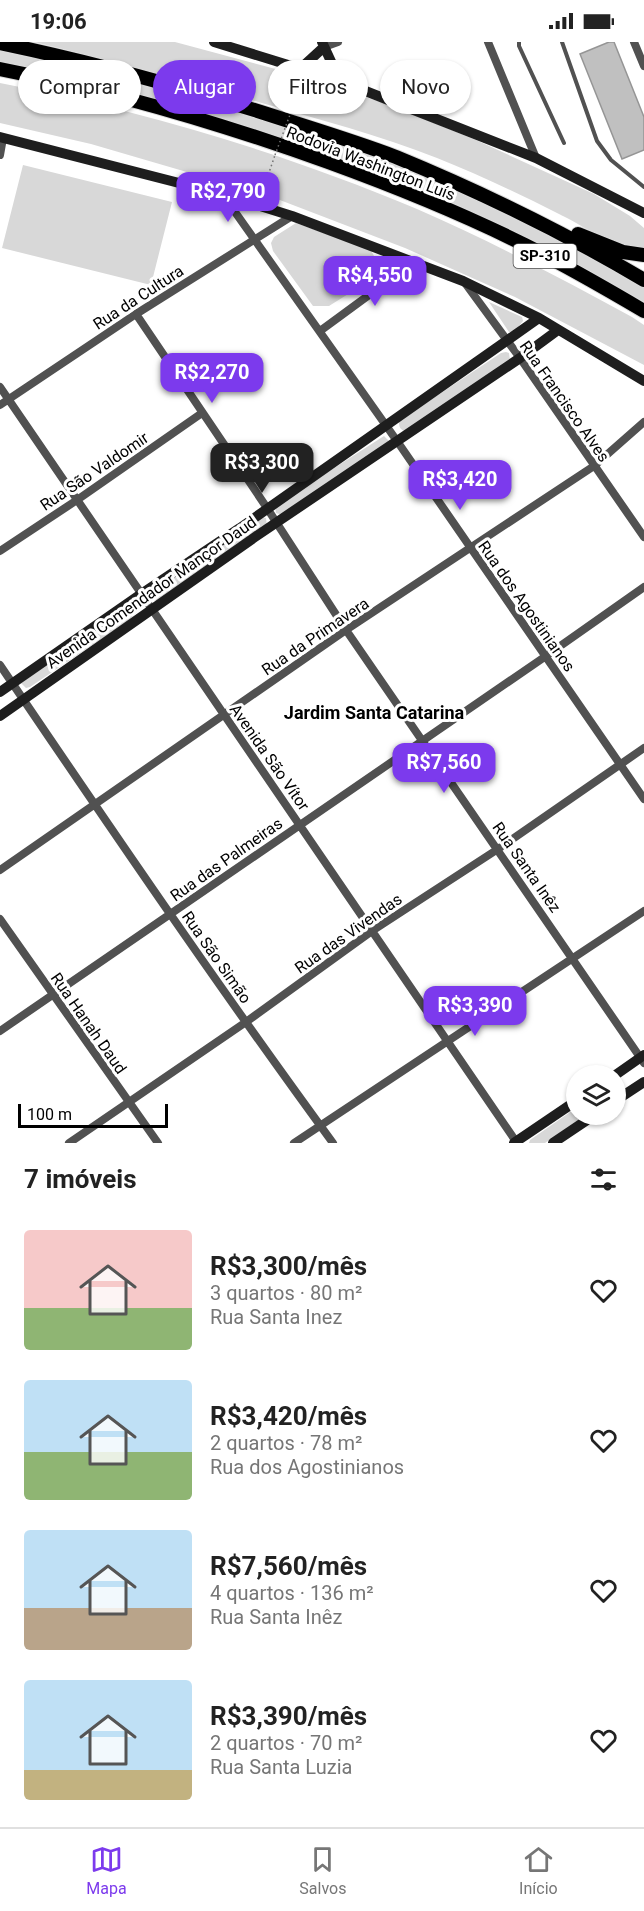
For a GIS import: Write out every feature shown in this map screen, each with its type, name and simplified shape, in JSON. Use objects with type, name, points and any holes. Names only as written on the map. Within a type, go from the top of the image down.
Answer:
[{"type":"highway","name":"Rodovia Washington Luís","points":[[0,43],[137,75],[320,130],[396,158],[522,214],[580,243],[644,280]]},
{"type":"highway","name":"Rodovia Washington Luís","points":[[0,69],[87,87],[144,102],[352,171],[410,193],[524,245],[644,311]]},
{"type":"highway","points":[[522,214],[623,252],[644,255]]},
{"type":"highway","points":[[616,295],[626,309],[644,320]]},
{"type":"street","points":[[214,42],[271,60]]},
{"type":"street","points":[[309,60],[323,45],[338,42]]},
{"type":"street","points":[[488,42],[536,158]]},
{"type":"street","points":[[634,42],[644,66]]},
{"type":"street","points":[[323,45],[330,60]]},
{"type":"street","points":[[368,92],[536,158],[644,213]]},
{"type":"street","points":[[0,155],[2,138],[222,194],[292,216],[464,281],[539,318],[644,381]]},
{"type":"street","name":"Rua dos Agostinianos","points":[[222,194],[386,425],[644,799]]},
{"type":"street","name":"Rua da Cultura","points":[[0,405],[136,314],[292,216]]},
{"type":"street","points":[[320,331],[414,262]]},
{"type":"street","name":"Rua Francisco Alves","points":[[464,281],[644,537]]},
{"type":"street","name":"Rua Santa Inêz","points":[[136,314],[346,630],[643,1059]]},
{"type":"street","name":"Avenida Comendador Mançor Daud","points":[[0,692],[539,318]]},
{"type":"street","name":"Avenida Comendador Mançor Daud","points":[[0,716],[558,330]]},
{"type":"street","name":"Avenida São Vítor","points":[[0,387],[516,1143]]},
{"type":"street","name":"Rua São Valdomir","points":[[0,551],[202,413]]},
{"type":"street","name":"Rua da Primavera","points":[[0,870],[346,630],[594,466],[644,422]]},
{"type":"street","name":"Rua das Palmeiras","points":[[0,1031],[644,587]]},
{"type":"street","name":"Rua São Simão","points":[[0,665],[93,804],[333,1143]]},
{"type":"street","name":"Rua das Vivendas","points":[[69,1143],[246,1022],[372,931],[498,849],[644,748]]},
{"type":"street","points":[[294,1143],[644,911]]},
{"type":"street","name":"Rua Hanah Daud","points":[[0,919],[52,996],[158,1143]]},
{"type":"street","points":[[626,1069],[643,1059]]},
{"type":"street","points":[[626,1094],[644,1082]]},
{"type":"street","points":[[516,1143],[566,1108]]},
{"type":"street","points":[[554,1143],[580,1125]]},
{"type":"lane","points":[[519,42],[564,143]]},
{"type":"lane","points":[[562,42],[597,141],[611,160],[644,187]]},
{"type":"path","points":[[258,205],[290,114]]},
{"type":"shaded area","points":[[34,42],[175,42],[242,60],[153,60],[153,73],[141,69],[141,60],[106,60]]},
{"type":"shaded area","points":[[0,49],[47,60],[18,60],[18,67],[0,63]]},
{"type":"shaded area","points":[[256,64],[268,67],[268,105],[256,101]]},
{"type":"shaded area","points":[[141,82],[153,85],[153,99],[141,95]]},
{"type":"shaded area","points":[[0,83],[18,87],[18,114],[136,114],[212,135],[316,169],[417,209],[472,234],[632,317],[644,325],[644,365],[515,297],[405,248],[272,197],[91,144],[0,123]]},
{"type":"shaded area","points":[[368,98],[380,102],[380,114],[412,114],[476,140],[594,194],[630,216],[644,228],[644,250],[622,246],[599,236],[497,184],[437,158],[301,114],[368,114]]},
{"type":"shaded area","points":[[202,114],[247,114],[367,152],[507,213],[644,285],[644,302],[549,248],[459,206],[366,167]]},
{"type":"shaded area","points":[[23,165],[172,202],[151,285],[2,248]]},
{"type":"shaded area","points":[[296,223],[371,250],[374,256],[369,276],[361,286],[329,306],[313,306],[273,251],[271,243],[274,237]]},
{"type":"shaded area","points":[[489,302],[522,317],[523,321],[514,332],[509,332]]},
{"type":"shaded area","points":[[501,353],[509,353],[510,360],[406,432],[400,428],[399,421]]},
{"type":"shaded area","points":[[384,436],[389,441],[282,515],[276,513],[275,506]]},
{"type":"shaded area","points":[[262,517],[266,518],[267,527],[157,601],[152,600],[150,592]]},
{"type":"shaded area","points":[[135,605],[139,610],[128,621],[30,687],[26,688],[21,683],[130,606]]},
{"type":"shaded area","points":[[566,1115],[566,1125],[571,1125],[545,1143],[529,1143]]},
{"type":"building","points":[[614,42],[644,117],[644,150],[622,159],[580,54]]},
{"type":"district","name":"Jardim Santa Catarina","points":[[374,713]]}]
